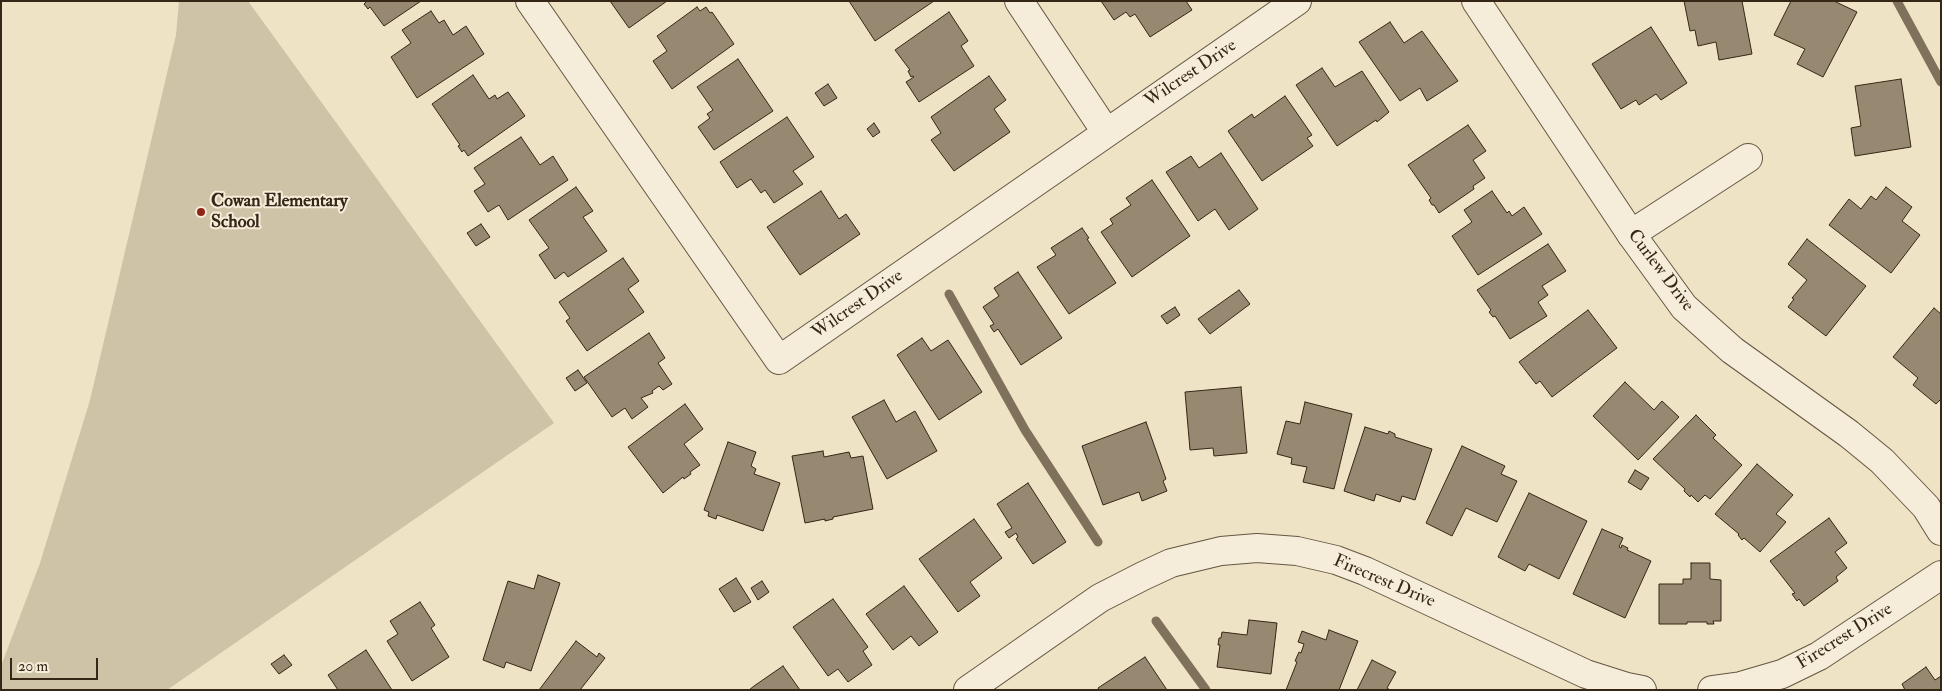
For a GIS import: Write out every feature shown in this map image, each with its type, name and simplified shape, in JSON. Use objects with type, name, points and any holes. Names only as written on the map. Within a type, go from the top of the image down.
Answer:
[{"type":"street","name":"Wilcrest Drive","points":[[530,1],[778,360],[1297,1]]},
{"type":"street","points":[[1019,1],[1106,132]]},
{"type":"street","name":"Curlew Drive","points":[[1476,1],[1631,234],[1684,307],[1732,350],[1849,434],[1882,461],[1926,507],[1941,531]]},
{"type":"street","points":[[1631,234],[1748,158]]},
{"type":"street","name":"Firecrest Drive","points":[[968,690],[1100,598],[1143,576],[1171,563],[1221,551],[1257,548],[1297,551],[1336,560],[1365,571],[1586,674],[1642,690]]},
{"type":"street","name":"Firecrest Drive","points":[[1712,690],[1741,686],[1782,674],[1819,656],[1941,574]]},
{"type":"shaded area","name":"Cowan Elementary School","points":[[179,1],[248,1],[554,423],[167,690],[1,690],[1,666],[40,563],[90,400],[176,35]]},
{"type":"building","points":[[367,1],[421,1],[384,26],[370,7],[368,9],[364,4]]},
{"type":"building","points":[[610,1],[667,1],[629,28]]},
{"type":"building","points":[[849,1],[934,1],[875,41]]},
{"type":"building","points":[[1101,1],[1186,1],[1192,10],[1150,37],[1135,14],[1130,17],[1126,12],[1114,20]]},
{"type":"building","points":[[1684,1],[1742,1],[1752,54],[1719,60],[1716,42],[1698,46],[1695,30],[1690,31]]},
{"type":"building","points":[[1791,1],[1834,1],[1857,12],[1823,77],[1797,64],[1805,49],[1774,35]]},
{"type":"building","points":[[697,7],[700,11],[706,7],[710,13],[712,12],[734,44],[672,89],[653,61],[667,51],[657,36]]},
{"type":"building","points":[[431,11],[439,23],[444,20],[453,35],[466,26],[484,54],[417,98],[391,57],[411,43],[402,30]]},
{"type":"building","points":[[949,12],[968,41],[961,46],[974,66],[919,102],[906,82],[914,77],[911,77],[908,71],[910,70],[895,50]]},
{"type":"building","points":[[1390,22],[1404,43],[1422,31],[1458,81],[1427,101],[1420,88],[1400,101],[1359,42]]},
{"type":"building","points":[[1651,27],[1687,83],[1661,100],[1656,94],[1639,105],[1636,100],[1621,109],[1592,64]]},
{"type":"building","points":[[738,59],[773,111],[714,150],[698,127],[710,118],[707,114],[713,110],[697,87]]},
{"type":"building","points":[[1322,68],[1335,87],[1362,71],[1389,112],[1377,122],[1376,120],[1337,146],[1296,85]]},
{"type":"building","points":[[473,75],[489,99],[495,95],[497,99],[508,92],[525,116],[468,156],[464,150],[462,152],[458,146],[460,145],[432,104]]},
{"type":"building","points":[[989,76],[1006,100],[994,109],[1010,132],[954,171],[931,140],[941,133],[931,117]]},
{"type":"building","points":[[1901,79],[1911,147],[1855,156],[1851,128],[1861,126],[1855,86]]},
{"type":"building","points":[[828,84],[837,98],[824,106],[815,93]]},
{"type":"building","points":[[1285,96],[1312,135],[1307,138],[1313,146],[1262,181],[1228,131],[1252,114],[1254,118]]},
{"type":"building","points":[[787,117],[814,157],[793,171],[803,184],[774,203],[765,190],[761,193],[751,179],[737,188],[720,162]]},
{"type":"building","points":[[874,123],[880,132],[873,137],[867,129]]},
{"type":"building","points":[[1468,125],[1486,151],[1473,160],[1485,178],[1473,186],[1474,189],[1439,213],[1434,205],[1432,205],[1429,200],[1431,198],[1408,165]]},
{"type":"building","points":[[521,137],[540,165],[553,156],[568,180],[508,220],[499,205],[488,212],[474,191],[485,184],[474,168]]},
{"type":"building","points":[[1221,153],[1258,209],[1229,230],[1215,209],[1198,221],[1166,172],[1191,156],[1199,168]]},
{"type":"building","points":[[1152,180],[1190,236],[1132,277],[1101,232],[1113,224],[1110,219],[1131,205],[1126,198]]},
{"type":"building","points":[[576,187],[593,211],[583,217],[607,251],[568,277],[564,272],[555,279],[539,255],[549,248],[529,220]]},
{"type":"building","points":[[1886,187],[1912,207],[1902,221],[1920,235],[1891,273],[1829,225],[1849,199],[1861,209],[1871,196],[1876,200]]},
{"type":"building","points":[[821,191],[839,219],[846,214],[860,234],[800,275],[767,227]]},
{"type":"building","points":[[1492,191],[1507,213],[1509,211],[1512,216],[1524,207],[1542,234],[1478,275],[1452,236],[1472,222],[1464,210]]},
{"type":"building","points":[[481,224],[490,237],[476,246],[467,233]]},
{"type":"building","points":[[1082,228],[1089,238],[1087,239],[1116,283],[1069,314],[1037,267],[1056,255],[1051,248]]},
{"type":"building","points":[[1807,239],[1866,286],[1826,336],[1788,307],[1794,299],[1792,298],[1807,280],[1788,264]]},
{"type":"building","points":[[1548,244],[1566,271],[1542,286],[1548,295],[1538,302],[1547,316],[1510,339],[1495,316],[1493,317],[1489,312],[1491,310],[1477,290]]},
{"type":"building","points":[[623,258],[639,281],[628,289],[644,312],[587,351],[566,321],[570,318],[559,302]]},
{"type":"building","points":[[1018,272],[1062,338],[1021,365],[998,329],[994,332],[990,326],[994,324],[983,307],[999,296],[994,288]]},
{"type":"building","points":[[1239,290],[1250,304],[1210,334],[1198,319]]},
{"type":"building","points":[[1175,307],[1180,315],[1167,324],[1161,316]]},
{"type":"building","points":[[1934,308],[1941,314],[1941,399],[1936,404],[1913,385],[1918,378],[1893,357]]},
{"type":"building","points":[[1588,310],[1617,348],[1552,397],[1540,381],[1536,384],[1519,362]]},
{"type":"building","points":[[649,333],[665,358],[658,363],[672,384],[663,390],[659,386],[652,391],[653,393],[641,398],[648,407],[632,419],[625,408],[612,417],[584,377]]},
{"type":"building","points":[[922,338],[931,351],[948,340],[982,392],[939,420],[897,355]]},
{"type":"building","points":[[578,370],[587,383],[575,391],[566,378]]},
{"type":"building","points":[[1625,382],[1654,410],[1662,401],[1679,417],[1638,460],[1593,416]]},
{"type":"building","points":[[1241,387],[1247,453],[1214,456],[1213,448],[1190,450],[1185,392]]},
{"type":"building","points":[[884,400],[896,422],[915,411],[937,451],[887,479],[852,417]]},
{"type":"building","points":[[1305,402],[1352,414],[1334,489],[1303,482],[1307,467],[1291,464],[1292,458],[1277,454],[1286,421],[1300,424]]},
{"type":"building","points":[[685,404],[703,429],[684,444],[700,465],[690,472],[691,474],[684,479],[683,477],[663,493],[628,447]]},
{"type":"building","points":[[1696,415],[1716,435],[1713,438],[1742,465],[1710,499],[1705,495],[1698,502],[1691,495],[1690,497],[1684,491],[1685,489],[1653,459]]},
{"type":"building","points":[[1146,422],[1166,479],[1163,481],[1167,491],[1142,501],[1139,492],[1103,505],[1082,446]]},
{"type":"building","points":[[1365,427],[1388,434],[1389,431],[1395,434],[1395,437],[1432,449],[1415,500],[1402,496],[1400,502],[1376,494],[1374,501],[1344,491]]},
{"type":"building","points":[[728,442],[756,452],[751,466],[756,469],[754,474],[780,483],[763,531],[717,515],[716,519],[708,516],[709,512],[704,510]]},
{"type":"building","points":[[1462,446],[1505,466],[1501,474],[1517,481],[1497,522],[1466,508],[1452,536],[1426,523]]},
{"type":"building","points":[[823,451],[824,457],[849,452],[851,458],[863,456],[873,509],[833,517],[833,519],[825,521],[825,519],[805,523],[792,456]]},
{"type":"building","points":[[1757,464],[1793,495],[1776,514],[1786,522],[1760,552],[1744,538],[1742,540],[1739,534],[1715,514]]},
{"type":"building","points":[[1635,470],[1649,478],[1641,490],[1628,482]]},
{"type":"building","points":[[1028,483],[1066,542],[1033,564],[1016,539],[1018,537],[1016,533],[1009,538],[1005,532],[1012,528],[997,504]]},
{"type":"building","points":[[1529,493],[1587,521],[1559,579],[1529,564],[1525,571],[1498,557]]},
{"type":"building","points":[[1829,518],[1847,543],[1835,552],[1847,568],[1836,577],[1838,581],[1804,606],[1799,599],[1797,601],[1792,594],[1795,593],[1770,561]]},
{"type":"building","points":[[974,519],[1002,558],[970,582],[980,596],[958,612],[919,559]]},
{"type":"building","points":[[1602,529],[1623,538],[1619,547],[1621,548],[1622,545],[1628,548],[1627,550],[1651,561],[1625,618],[1573,594]]},
{"type":"building","points":[[1691,563],[1710,563],[1710,579],[1721,580],[1721,621],[1713,621],[1714,624],[1687,622],[1687,624],[1659,624],[1659,584],[1683,584],[1683,579],[1691,579]]},
{"type":"building","points":[[538,575],[560,583],[531,671],[506,662],[504,668],[483,660],[508,581],[534,589]]},
{"type":"building","points":[[736,578],[751,602],[734,612],[719,589]]},
{"type":"building","points":[[762,581],[769,592],[758,600],[751,588]]},
{"type":"building","points":[[904,586],[938,632],[919,646],[911,636],[893,650],[866,614]]},
{"type":"building","points":[[833,599],[868,647],[863,651],[872,665],[848,682],[838,669],[828,676],[793,627]]},
{"type":"building","points":[[420,602],[435,625],[431,628],[449,657],[412,681],[387,641],[398,634],[390,621]]},
{"type":"building","points":[[1249,620],[1277,623],[1271,674],[1217,667],[1219,638],[1221,638],[1222,632],[1247,635]]},
{"type":"building","points":[[1329,630],[1358,641],[1339,690],[1286,690],[1297,662],[1295,661],[1299,652],[1301,653],[1304,644],[1298,642],[1302,631],[1326,640]]},
{"type":"building","points":[[576,641],[597,657],[599,653],[605,658],[580,690],[539,690]]},
{"type":"building","points":[[366,650],[392,690],[338,690],[328,675]]},
{"type":"building","points":[[284,655],[292,665],[279,674],[271,664]]},
{"type":"building","points":[[1145,657],[1167,690],[1099,690],[1098,688]]},
{"type":"building","points":[[1372,660],[1396,672],[1387,688],[1390,690],[1357,690]]},
{"type":"building","points":[[783,666],[800,690],[749,690],[754,686]]},
{"type":"building","points":[[1926,667],[1935,680],[1941,676],[1941,690],[1905,690],[1902,684]]},
{"type":"waterway","points":[[1897,1],[1941,82]]},
{"type":"waterway","points":[[949,294],[1025,430],[1098,542]]},
{"type":"waterway","points":[[1156,621],[1206,690]]},
{"type":"place","name":"Cowan Elementary School","points":[[201,212]]}]
